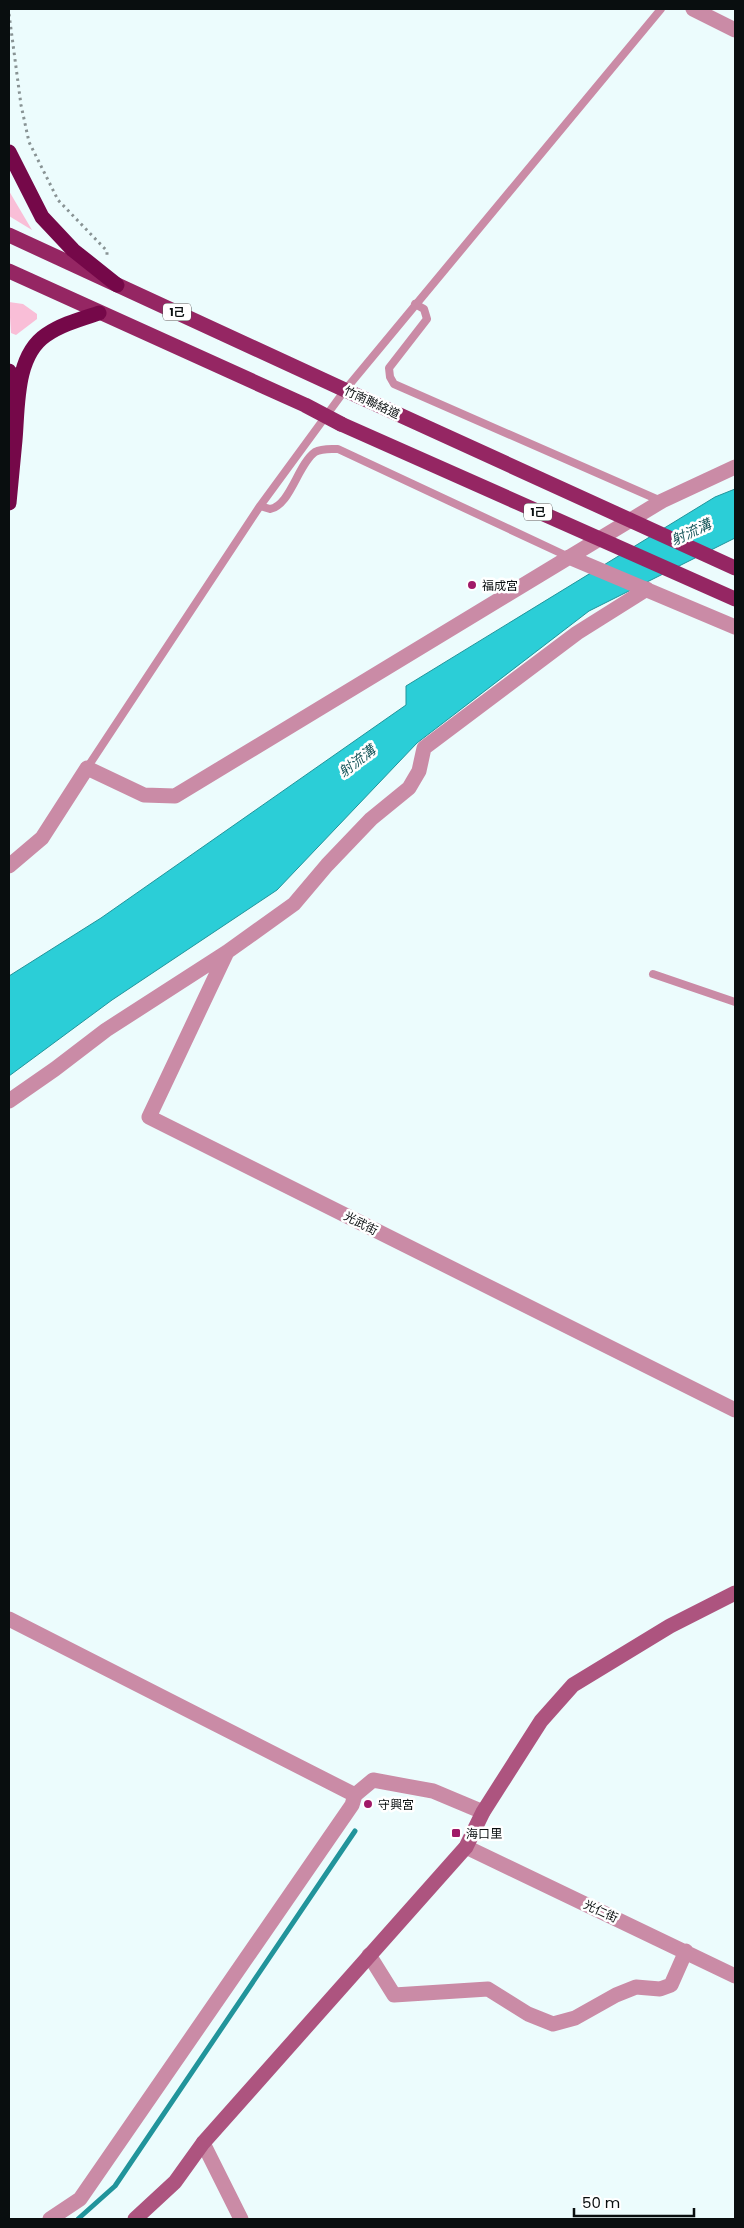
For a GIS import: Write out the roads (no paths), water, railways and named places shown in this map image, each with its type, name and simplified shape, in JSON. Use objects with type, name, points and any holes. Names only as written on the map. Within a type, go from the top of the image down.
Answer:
[{"type":"highway","points":[[9,152],[14,166],[42,217],[73,250],[117,284]]},
{"type":"highway","points":[[9,503],[22,375],[31,351],[44,336],[59,327],[99,313]]},
{"type":"highway","points":[[9,371],[15,440]]},
{"type":"main road","name":"竹南聯絡道","points":[[9,235],[735,568]]},
{"type":"main road","name":"1己","points":[[9,271],[305,406],[325,417],[735,599]]},
{"type":"street","points":[[693,9],[735,30]]},
{"type":"street","points":[[9,866],[42,838],[87,768],[144,796],[175,796],[662,501],[735,467]]},
{"type":"street","points":[[569,557],[735,627]]},
{"type":"street","points":[[9,1101],[106,1030],[227,952],[294,904],[327,865],[371,819],[408,788],[419,771],[424,748],[577,633],[647,589]]},
{"type":"street","name":"光武街","points":[[227,952],[149,1117],[735,1410]]},
{"type":"street","points":[[135,2219],[175,2182],[203,2143],[368,1955],[466,1847],[483,1812],[541,1721],[573,1684],[670,1626],[735,1593]]},
{"type":"street","points":[[9,1620],[355,1795]]},
{"type":"street","points":[[50,2219],[80,2199],[352,1805],[355,1795],[373,1780],[433,1791],[483,1812]]},
{"type":"street","name":"光仁街","points":[[466,1847],[735,1976]]},
{"type":"street","points":[[368,1955],[394,1995],[488,1989],[528,2014],[553,2024],[575,2018],[616,1995],[636,1988],[660,1988],[671,1985],[686,1951]]},
{"type":"street","points":[[203,2143],[241,2219]]},
{"type":"lane","points":[[87,768],[260,506],[325,417],[351,393],[415,304],[660,9]]},
{"type":"lane","points":[[415,304],[424,309],[427,319],[389,368],[390,377],[394,384],[662,501]]},
{"type":"lane","points":[[260,506],[270,509],[281,504],[303,467],[314,453],[324,449],[338,449],[569,557]]},
{"type":"lane","points":[[653,974],[735,1002]]},
{"type":"water","name":"射流溝","points":[[735,489],[735,538],[589,611],[417,743],[277,890],[112,1000],[9,1076],[9,976],[101,918],[406,705],[406,686],[715,497]]},
{"type":"waterway","points":[[78,2219],[115,2186],[355,1831]]},
{"type":"place","name":"福成宮","points":[[472,585]]},
{"type":"place","name":"守興宮","points":[[368,1804]]},
{"type":"place","name":"海口里","points":[[456,1833]]}]
